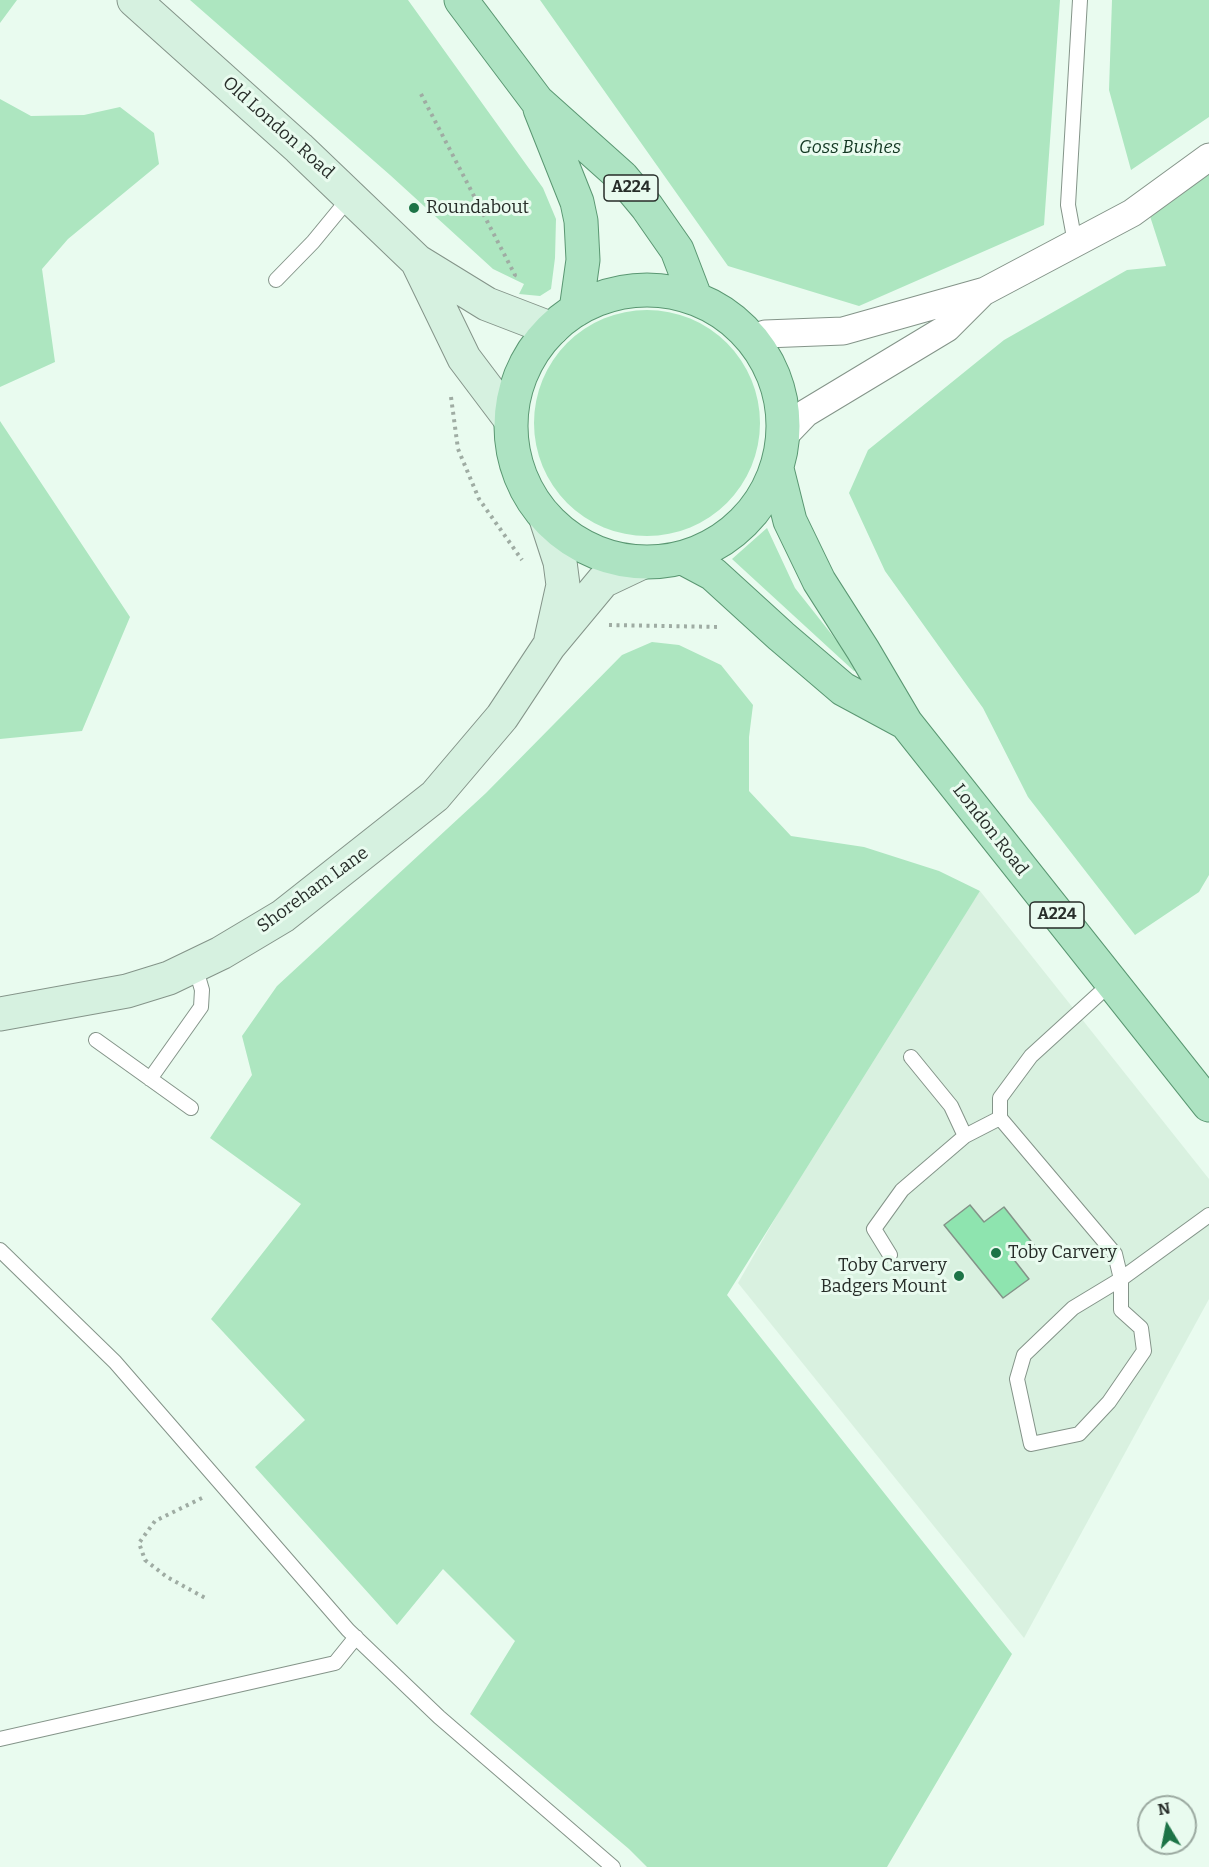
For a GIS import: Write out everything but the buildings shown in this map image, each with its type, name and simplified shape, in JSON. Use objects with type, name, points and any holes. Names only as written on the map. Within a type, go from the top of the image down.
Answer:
[{"type":"main road","name":"A224","points":[[461,0],[537,101],[622,177],[647,207],[677,250],[695,297]]},
{"type":"main road","name":"A224","points":[[537,101],[577,202],[581,221],[583,260],[564,319]]},
{"type":"main road","points":[[637,290],[667,292],[695,297],[717,306],[756,337],[775,380],[782,410],[779,453],[766,492],[744,522],[715,545],[683,558],[641,563],[614,559],[577,544],[546,519],[529,495],[517,470],[511,444],[510,419],[517,383],[532,352],[564,319],[606,296],[637,290]]},
{"type":"main road","name":"London Road","points":[[779,453],[790,521],[819,581],[906,723],[1111,983],[1207,1099]]},
{"type":"main road","name":"London Road","points":[[683,558],[712,574],[843,689],[906,723]]},
{"type":"street","name":"Old London Road","points":[[134,0],[351,195],[417,261],[488,304],[564,319]]},
{"type":"street","points":[[756,337],[765,334],[843,331],[985,291],[1132,213],[1209,157]]},
{"type":"street","name":"Old London Road","points":[[417,261],[464,358],[510,419]]},
{"type":"street","points":[[779,453],[806,413],[947,328],[985,291]]},
{"type":"street","name":"Shoreham Lane","points":[[546,519],[560,562],[563,585],[549,646]]},
{"type":"street","name":"Shoreham Lane","points":[[0,1014],[127,990],[169,978],[221,953],[283,916],[435,796],[501,717],[549,646],[603,581],[641,563]]},
{"type":"lane","points":[[1074,243],[1068,205],[1080,0]]},
{"type":"lane","points":[[276,280],[313,242],[351,195]]},
{"type":"lane","points":[[150,1079],[201,1008],[202,990],[195,966]]},
{"type":"lane","points":[[1111,983],[1031,1056],[1000,1098],[1000,1118],[1115,1254],[1121,1279],[1121,1310],[1141,1328],[1144,1351],[1109,1402],[1078,1434],[1031,1444],[1017,1379],[1024,1355],[1073,1308],[1121,1279],[1209,1215]]},
{"type":"lane","points":[[96,1040],[191,1108]]},
{"type":"lane","points":[[911,1057],[951,1106],[965,1136]]},
{"type":"lane","points":[[890,1255],[874,1229],[902,1190],[965,1136],[1000,1118]]},
{"type":"lane","points":[[0,1250],[115,1362],[356,1637],[439,1717],[613,1867]]},
{"type":"lane","points":[[0,1739],[335,1663],[356,1637]]},
{"type":"path","points":[[207,1599],[167,1577],[145,1560],[139,1543],[155,1521],[207,1496],[217,1479]]},
{"type":"shaded area","points":[[980,891],[1209,1179],[1209,1299],[1024,1638],[738,1283],[865,1062]]},
{"type":"green space","points":[[0,0],[17,0],[0,23]]},
{"type":"green space","points":[[190,0],[408,0],[543,188],[556,219],[551,289],[540,296],[519,294],[524,284],[493,269],[390,175]]},
{"type":"green space","name":"Goss Bushes","points":[[540,0],[1060,0],[1044,225],[859,306],[728,266]]},
{"type":"green space","points":[[1112,0],[1209,0],[1209,117],[1131,170],[1109,90]]},
{"type":"green space","points":[[0,99],[31,116],[84,115],[120,107],[154,133],[159,164],[68,239],[42,269],[55,362],[0,387]]},
{"type":"green space","points":[[1209,170],[1209,875],[1199,892],[1135,935],[1028,797],[983,708],[885,571],[849,493],[868,450],[1004,340],[1127,270],[1166,266],[1149,213]]},
{"type":"green space","points":[[647,310],[669,312],[700,323],[727,343],[747,370],[758,401],[760,423],[758,445],[747,476],[727,503],[700,523],[669,534],[647,536],[625,534],[594,523],[567,503],[547,476],[536,445],[534,423],[536,401],[547,370],[567,343],[594,323],[625,312]]},
{"type":"green space","points":[[0,421],[130,617],[82,731],[0,739]]},
{"type":"green space","points":[[767,528],[795,588],[859,669],[854,671],[732,559]]},
{"type":"green space","points":[[652,642],[679,645],[721,665],[753,705],[749,737],[749,791],[791,836],[864,847],[939,871],[980,891],[727,1295],[1012,1654],[887,1867],[647,1867],[629,1849],[470,1714],[515,1641],[443,1569],[397,1625],[255,1467],[305,1420],[211,1319],[301,1204],[210,1138],[252,1075],[242,1036],[277,986],[486,793],[622,655]]},
{"type":"place","name":"Roundabout","points":[[414,208]]},
{"type":"place","name":"Toby Carvery","points":[[996,1253]]},
{"type":"place","name":"Toby Carvery Badgers Mount","points":[[959,1276]]}]
